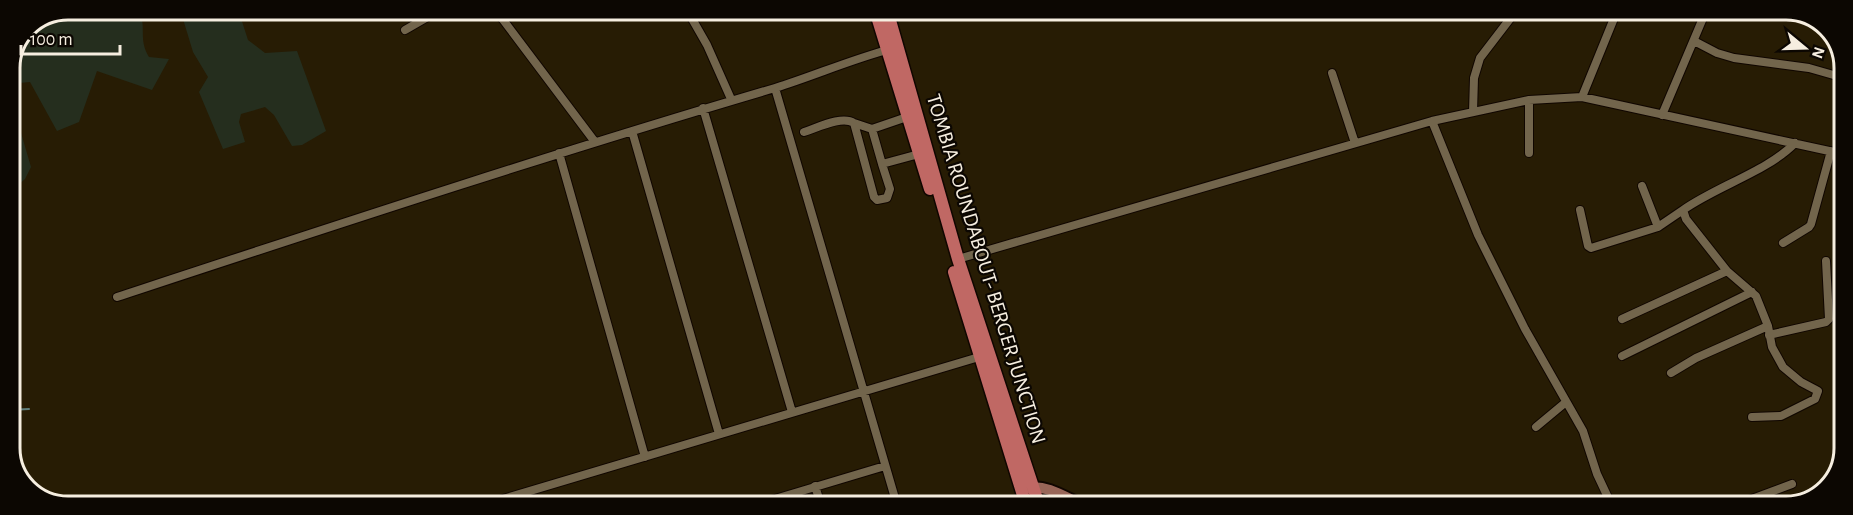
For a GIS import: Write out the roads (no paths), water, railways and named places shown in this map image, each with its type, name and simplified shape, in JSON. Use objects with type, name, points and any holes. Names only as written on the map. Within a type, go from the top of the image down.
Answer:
[{"type":"main road","name":"TOMBIA ROUNDABOUT- BERGER JUNCTION","points":[[879,19],[893,49],[958,259],[1036,496]]},
{"type":"main road","name":"TOMBIA ROUNDABOUT- BERGER JUNCTION","points":[[888,19],[907,117],[1023,496]]},
{"type":"street","points":[[405,30],[424,19]]},
{"type":"street","points":[[503,19],[596,142]]},
{"type":"street","points":[[692,19],[707,45],[731,99]]},
{"type":"street","points":[[1473,112],[1474,78],[1480,58],[1510,19]]},
{"type":"street","points":[[1582,97],[1614,19]]},
{"type":"street","points":[[1662,115],[1703,19]]},
{"type":"street","points":[[1694,41],[1717,53],[1734,58],[1797,66],[1833,75]]},
{"type":"street","points":[[117,297],[559,153],[731,99],[775,88],[893,49]]},
{"type":"street","points":[[1332,73],[1355,143]]},
{"type":"street","points":[[775,88],[894,496]]},
{"type":"street","points":[[958,259],[1432,121],[1529,100],[1582,97],[1831,151],[1811,224],[1783,243]]},
{"type":"street","points":[[1529,100],[1529,153]]},
{"type":"street","points":[[703,108],[792,412]]},
{"type":"street","points":[[804,132],[844,120],[872,129],[907,117]]},
{"type":"street","points":[[1432,121],[1478,235],[1525,328],[1583,431],[1597,474],[1607,496]]},
{"type":"street","points":[[854,123],[874,197],[877,200],[887,198],[890,191],[872,129]]},
{"type":"street","points":[[632,130],[719,434]]},
{"type":"street","points":[[1580,210],[1591,248],[1658,227],[1698,200],[1781,156],[1795,143]]},
{"type":"street","points":[[559,153],[645,457]]},
{"type":"street","points":[[882,164],[919,154]]},
{"type":"street","points":[[1642,186],[1658,227]]},
{"type":"street","points":[[1683,210],[1686,219],[1727,271],[1756,296],[1768,326],[1776,357],[1783,367],[1801,382],[1818,391],[1815,399],[1781,416],[1752,417]]},
{"type":"street","points":[[1769,335],[1826,322],[1829,319],[1826,261]]},
{"type":"street","points":[[1622,319],[1727,271]]},
{"type":"street","points":[[1622,356],[1752,292]]},
{"type":"street","points":[[1671,373],[1696,358],[1768,326]]},
{"type":"street","points":[[513,496],[979,357]]},
{"type":"street","points":[[1536,427],[1566,402]]},
{"type":"street","points":[[783,496],[885,466]]},
{"type":"street","points":[[1760,496],[1792,484]]},
{"type":"street","points":[[815,486],[818,496]]},
{"type":"street","points":[[1021,489],[1034,487],[1054,491],[1064,496]]},
{"type":"waterway","points":[[20,409],[29,409]]}]
